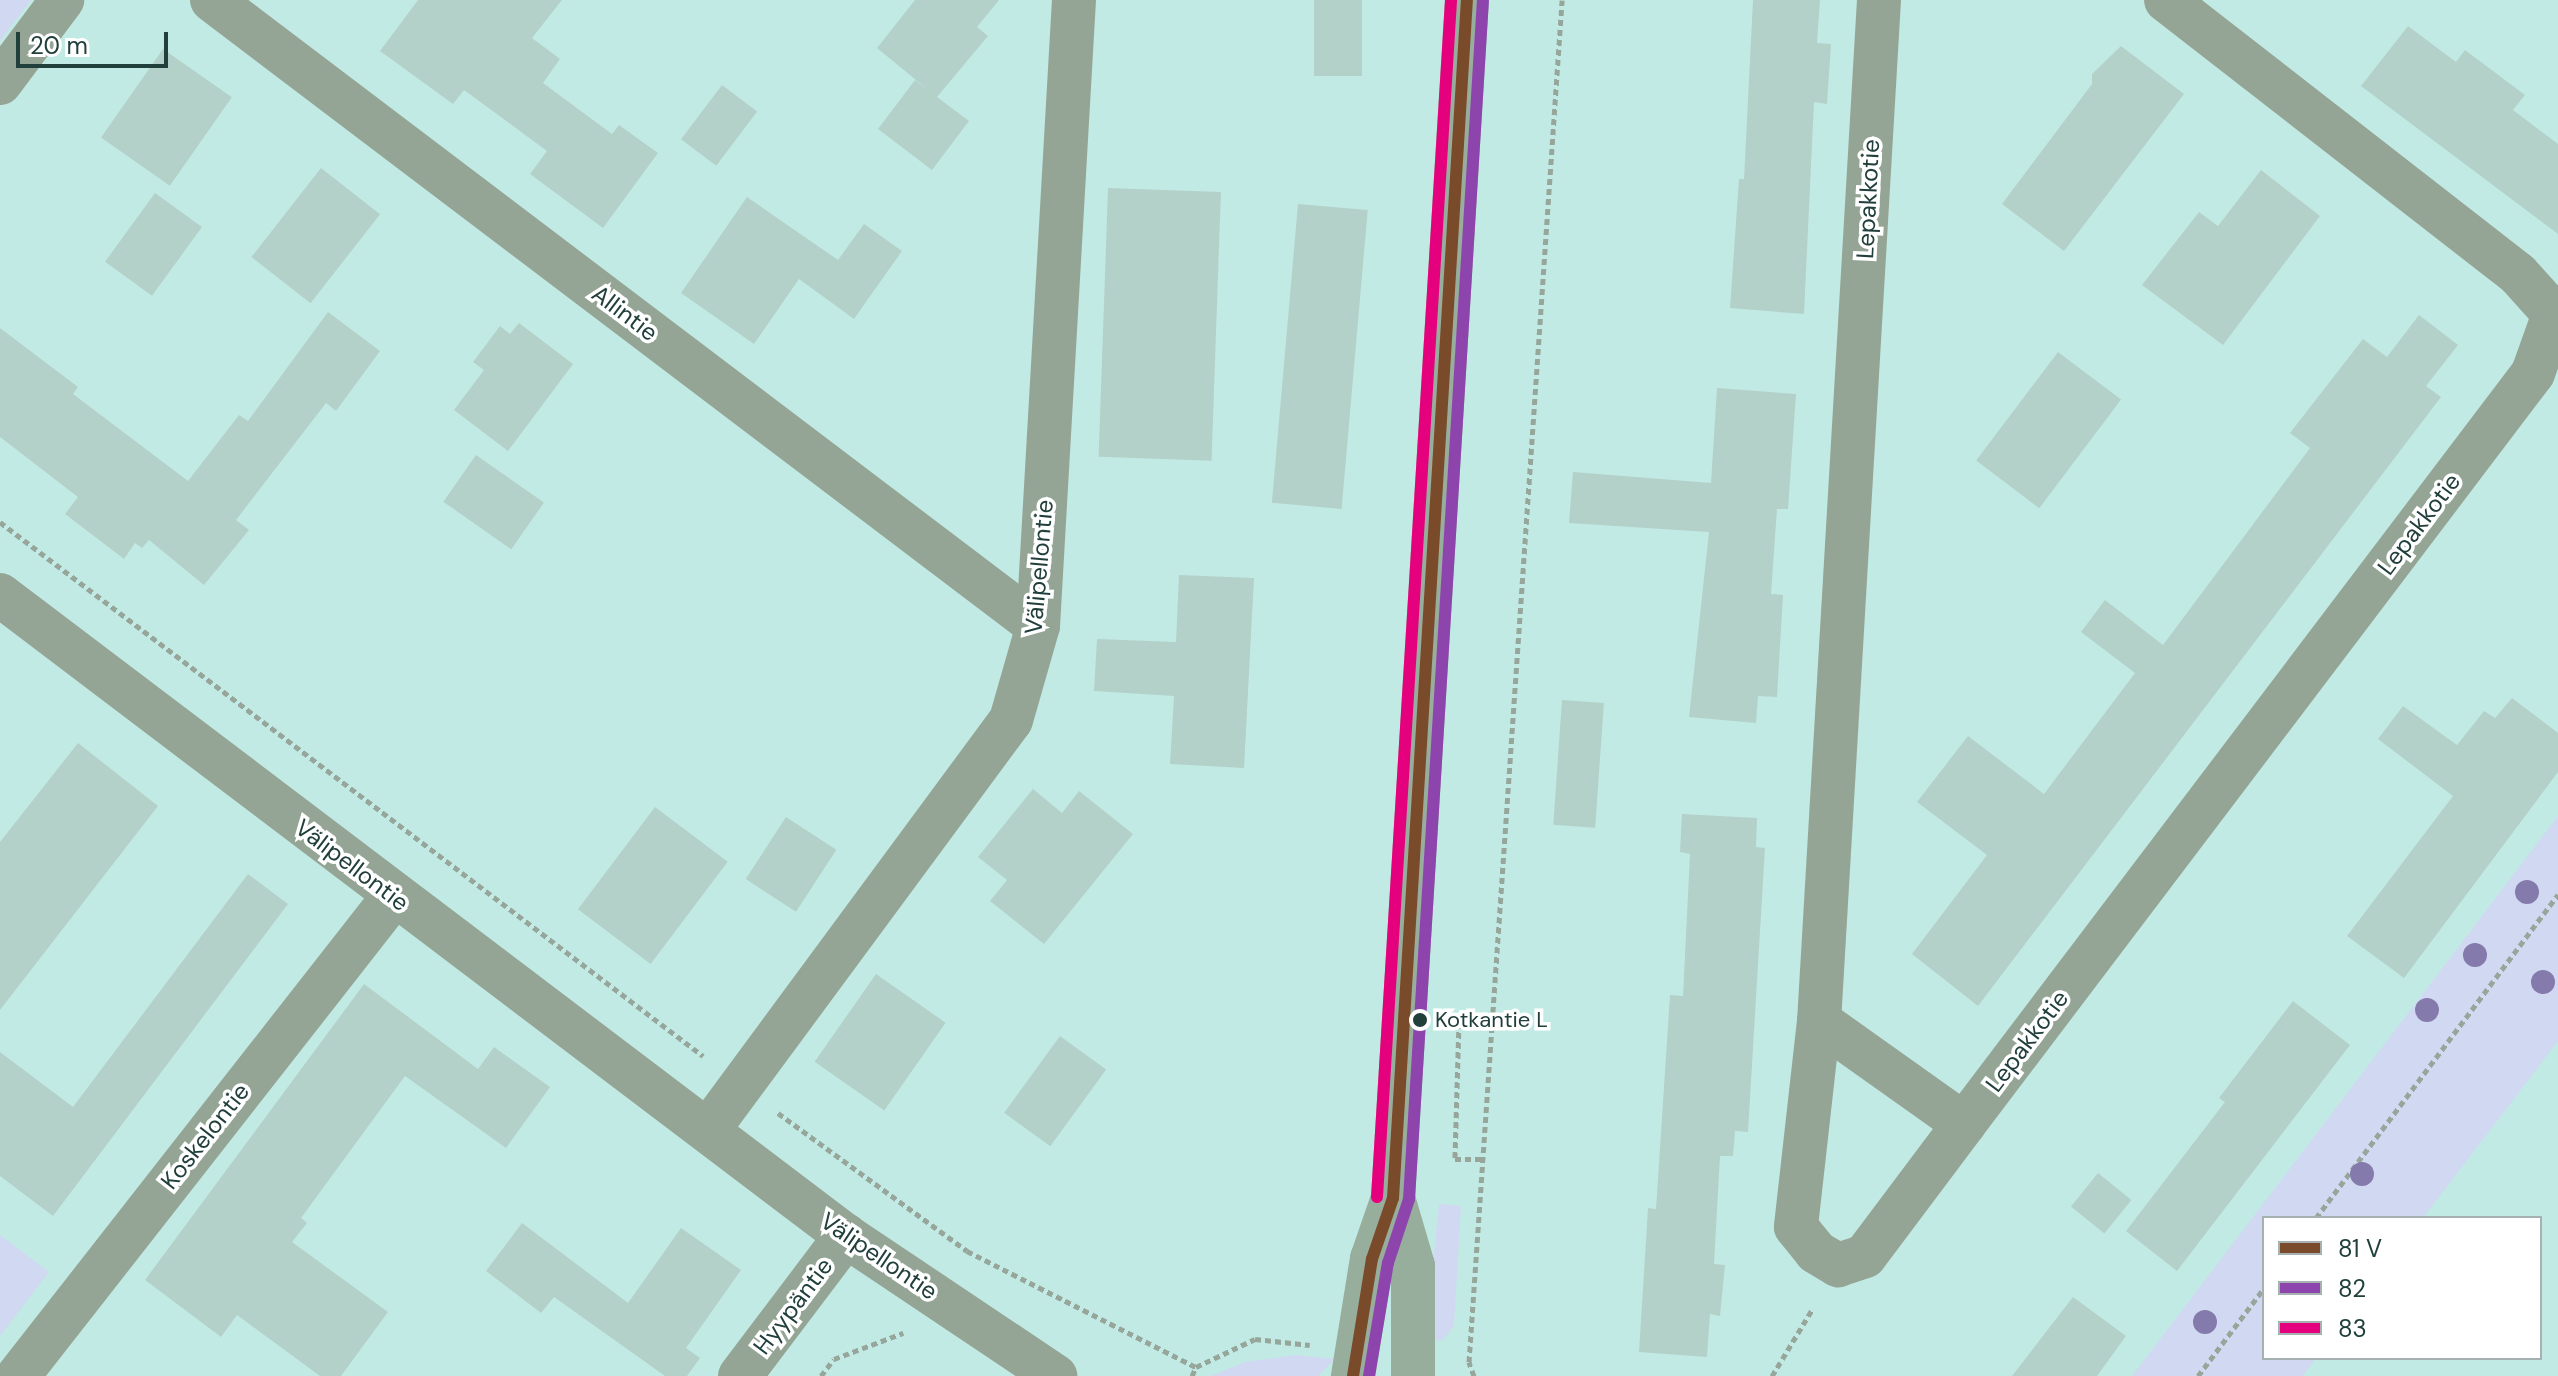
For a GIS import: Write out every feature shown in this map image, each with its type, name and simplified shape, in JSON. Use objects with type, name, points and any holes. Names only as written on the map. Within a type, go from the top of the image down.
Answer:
[{"type":"main road","points":[[1353,1376],[1372,1259],[1393,1198],[1467,0]]},
{"type":"main road","points":[[1393,1198],[1413,1266],[1413,1376]]},
{"type":"street","points":[[0,83],[62,0]]},
{"type":"street","name":"Allintie","points":[[212,0],[1038,626]]},
{"type":"street","name":"Välipellontie","points":[[709,1129],[1011,720],[1038,626],[1074,0]]},
{"type":"street","name":"Lepakkotie","points":[[1879,0],[1819,1021],[1796,1227],[1816,1252],[1838,1265],[1865,1256],[2533,373],[2554,314],[2518,274],[2166,0]]},
{"type":"street","name":"Välipellontie","points":[[0,595],[393,897],[709,1129],[846,1236],[1055,1376]]},
{"type":"street","name":"Koskelontie","points":[[18,1376],[393,897]]},
{"type":"street","points":[[1819,1021],[1964,1124]]},
{"type":"street","name":"Hyypäntie","points":[[740,1376],[846,1236]]},
{"type":"path","points":[[1474,1376],[1469,1362],[1562,0]]},
{"type":"path","points":[[0,522],[741,1085],[967,1251],[1196,1367]]},
{"type":"path","points":[[2317,1216],[2558,895]]},
{"type":"path","points":[[1459,1022],[1455,1159],[1483,1159]]},
{"type":"path","points":[[1772,1376],[1838,1265]]},
{"type":"path","points":[[2198,1376],[2262,1291]]},
{"type":"shaded area","points":[[0,0],[31,0],[0,41]]},
{"type":"shaded area","points":[[2558,816],[2558,1041],[2425,1216],[2262,1216],[2262,1360],[2315,1360],[2303,1376],[2132,1376]]},
{"type":"shaded area","points":[[1439,1204],[1461,1206],[1454,1326],[1443,1340],[1432,1341],[1430,1293]]},
{"type":"shaded area","points":[[0,1235],[49,1272],[0,1336]]},
{"type":"shaded area","points":[[1296,1355],[1335,1359],[1318,1376],[1211,1376],[1245,1362]]},
{"type":"building","points":[[418,0],[562,0],[532,38],[560,59],[543,83],[612,134],[619,125],[658,153],[603,228],[530,174],[547,151],[464,90],[453,104],[380,51]]},
{"type":"building","points":[[915,0],[999,0],[977,27],[988,36],[937,97],[969,121],[932,170],[878,129],[915,80],[927,89],[877,48]]},
{"type":"building","points":[[1314,0],[1362,0],[1362,76],[1314,76]]},
{"type":"building","points":[[1753,0],[1820,0],[1817,43],[1831,44],[1827,104],[1814,102],[1804,314],[1730,308],[1739,179],[1744,179]]},
{"type":"building","points":[[2408,26],[2456,62],[2465,50],[2525,95],[2513,110],[2558,144],[2558,234],[2361,86]]},
{"type":"building","points":[[2121,46],[2184,94],[2064,251],[2002,204],[2092,84],[2092,74]]},
{"type":"building","points":[[163,49],[232,97],[170,186],[101,137]]},
{"type":"building","points":[[722,85],[757,111],[716,166],[681,139]]},
{"type":"building","points":[[321,168],[380,214],[311,303],[251,257]]},
{"type":"building","points":[[2261,170],[2320,216],[2223,345],[2142,285],[2199,212],[2218,226]]},
{"type":"building","points":[[1108,188],[1221,192],[1212,461],[1099,457]]},
{"type":"building","points":[[155,193],[202,227],[152,296],[105,262]]},
{"type":"building","points":[[747,197],[838,260],[864,224],[902,251],[854,319],[799,279],[754,344],[681,293]]},
{"type":"building","points":[[1298,204],[1368,210],[1342,509],[1272,503]]},
{"type":"building","points":[[328,312],[380,351],[336,411],[326,403],[236,520],[249,530],[204,585],[149,540],[142,548],[135,543],[124,559],[65,514],[78,497],[0,437],[0,328],[78,387],[73,394],[188,481],[239,415],[248,421]]},
{"type":"building","points":[[2419,315],[2458,345],[2426,386],[2441,397],[1978,1006],[1912,954],[1987,855],[1917,802],[1968,736],[2044,794],[2135,673],[2081,632],[2105,600],[2163,645],[2310,448],[2290,433],[2363,339],[2387,357]]},
{"type":"building","points":[[519,323],[573,364],[508,451],[454,410],[484,370],[473,362],[500,326],[510,334]]},
{"type":"building","points":[[2058,352],[2121,400],[2039,508],[1976,461]]},
{"type":"building","points":[[1717,388],[1796,394],[1788,509],[1777,509],[1771,594],[1783,595],[1777,697],[1758,696],[1756,723],[1689,717],[1709,532],[1569,523],[1573,472],[1711,483]]},
{"type":"building","points":[[476,455],[544,503],[511,549],[443,502]]},
{"type":"building","points":[[1179,575],[1254,578],[1244,768],[1170,764],[1174,696],[1094,691],[1097,639],[1176,642]]},
{"type":"building","points":[[2512,698],[2558,733],[2558,772],[2404,978],[2347,936],[2453,796],[2378,739],[2403,706],[2457,745],[2484,711],[2495,718]]},
{"type":"building","points":[[1562,700],[1604,703],[1595,828],[1553,825]]},
{"type":"building","points":[[78,743],[158,806],[0,1010],[0,842]]},
{"type":"building","points":[[1033,789],[1062,813],[1079,791],[1133,834],[1044,944],[990,901],[1007,880],[978,857]]},
{"type":"building","points":[[655,807],[728,862],[651,964],[578,909]]},
{"type":"building","points":[[1682,814],[1757,818],[1756,847],[1765,848],[1748,1132],[1735,1131],[1733,1156],[1720,1156],[1714,1264],[1725,1265],[1720,1316],[1710,1314],[1707,1357],[1639,1352],[1648,1208],[1656,1209],[1670,995],[1683,996],[1690,854],[1680,852]]},
{"type":"building","points":[[786,817],[836,850],[796,912],[746,879]]},
{"type":"building","points":[[248,874],[288,904],[53,1216],[0,1176],[0,1052],[73,1107]]},
{"type":"building","points":[[876,974],[946,1023],[884,1110],[815,1062]]},
{"type":"building","points":[[364,984],[478,1069],[494,1047],[550,1087],[506,1148],[405,1076],[301,1218],[307,1223],[292,1242],[388,1312],[341,1376],[320,1376],[237,1315],[221,1337],[145,1280]]},
{"type":"building","points":[[2293,1001],[2350,1045],[2177,1271],[2126,1231],[2225,1102],[2219,1098]]},
{"type":"building","points":[[1060,1036],[1106,1070],[1050,1146],[1004,1113]]},
{"type":"building","points":[[2098,1173],[2131,1200],[2104,1233],[2071,1206]]},
{"type":"building","points":[[522,1223],[628,1303],[681,1228],[741,1270],[686,1348],[700,1358],[687,1376],[665,1376],[554,1297],[541,1313],[486,1271]]},
{"type":"building","points":[[2073,1297],[2126,1336],[2097,1376],[2012,1376]]},
{"type":"transit line","name":"83","points":[[1377,1197],[1451,0]]},
{"type":"transit line","points":[[1353,1376],[1372,1259],[1393,1198],[1467,0]]},
{"type":"transit line","name":"82","points":[[1369,1376],[1388,1263],[1409,1199],[1483,1]]},
{"type":"place","name":"Kotkantie L","points":[[1420,1020]]}]
